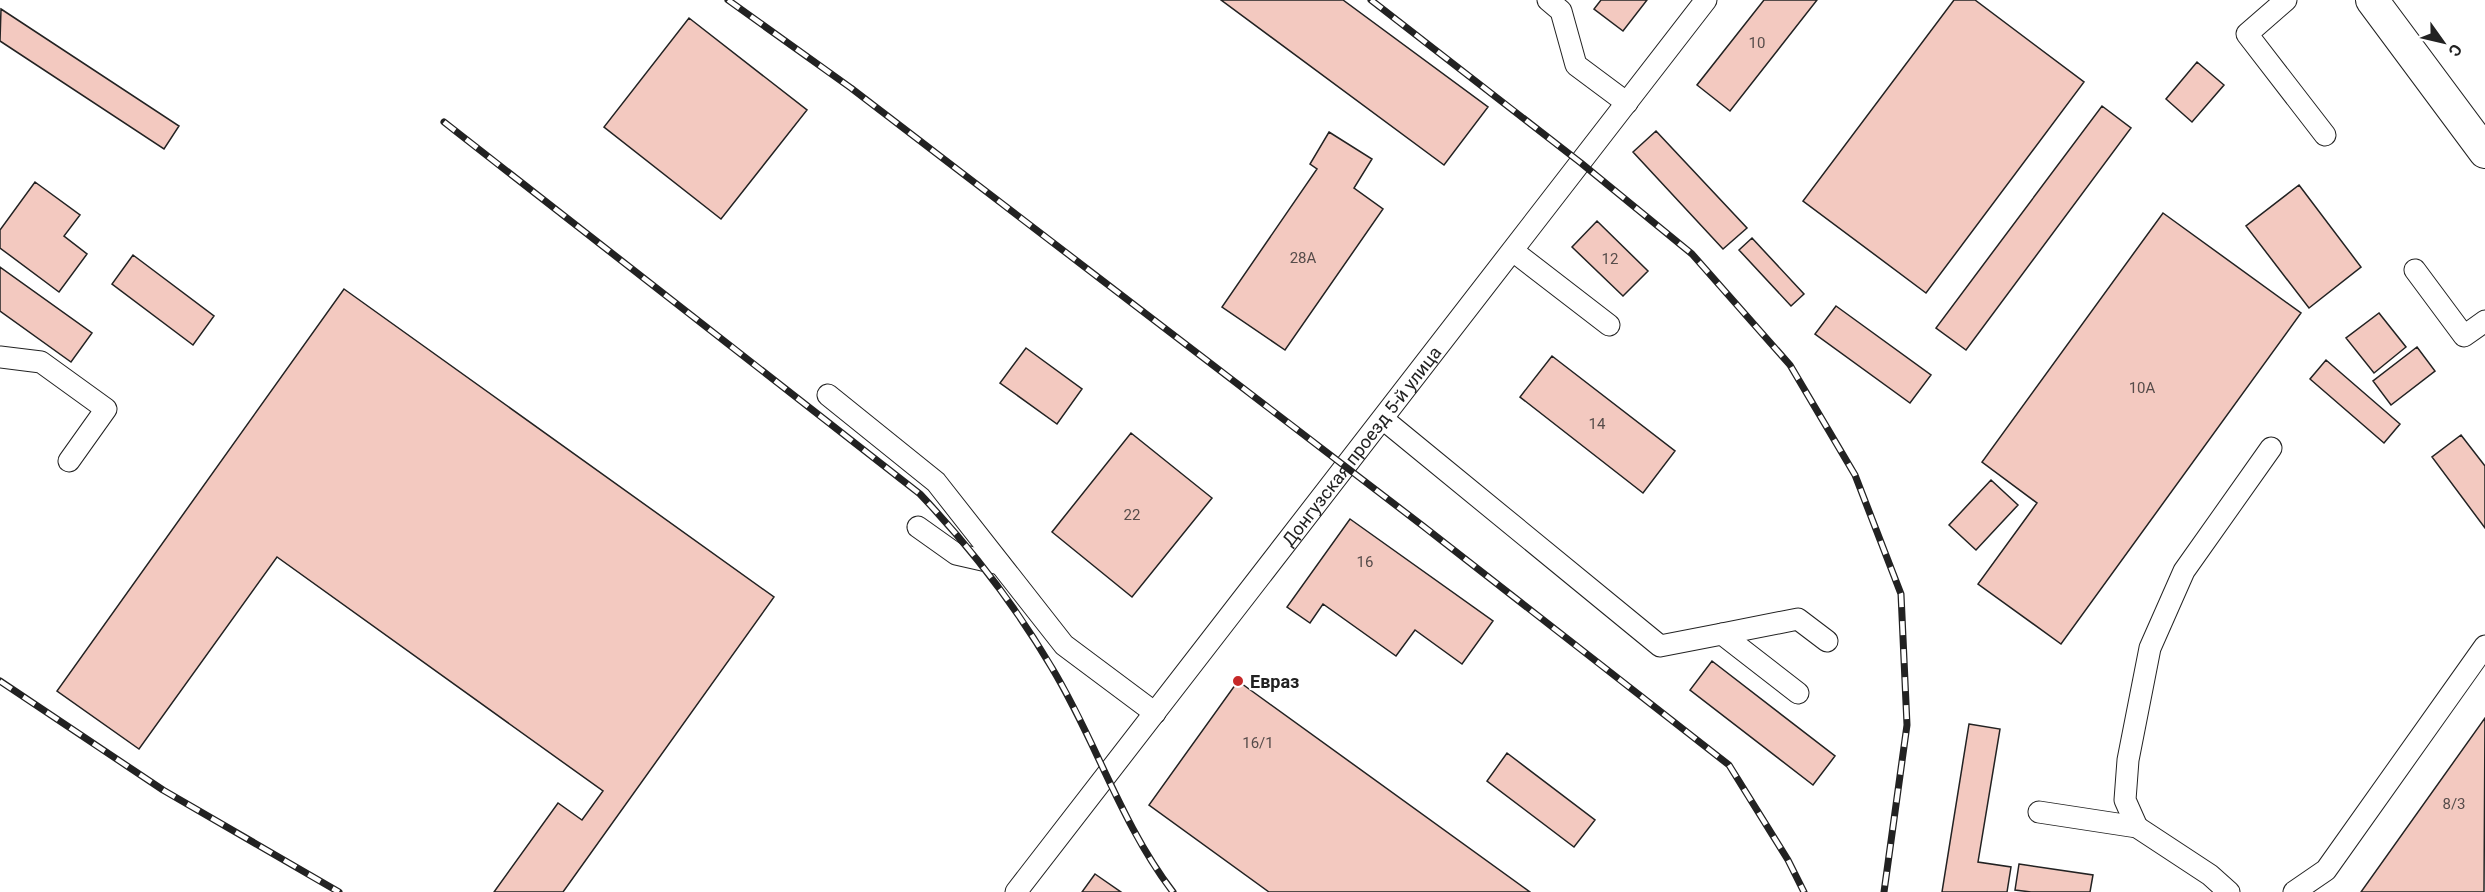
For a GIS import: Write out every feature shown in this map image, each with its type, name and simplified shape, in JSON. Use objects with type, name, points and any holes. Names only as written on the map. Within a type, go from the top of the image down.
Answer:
[{"type":"highway","points":[[2373,0],[2485,152]]},
{"type":"street","points":[[1548,0],[1561,11],[1576,65],[1627,103]]},
{"type":"street","name":"Донгузская проезд 5-й улица","points":[[1016,892],[1706,0]]},
{"type":"street","points":[[2286,0],[2247,34],[2325,135]]},
{"type":"street","points":[[1513,251],[1609,325]]},
{"type":"street","points":[[2415,270],[2464,336],[2485,321]]},
{"type":"street","points":[[1,360],[41,362],[106,410],[69,461]]},
{"type":"street","points":[[828,395],[936,482],[1064,645],[1155,713]]},
{"type":"street","points":[[1383,419],[1660,646],[1798,619],[1827,641]]},
{"type":"street","points":[[2137,827],[2125,800],[2128,760],[2150,648],[2184,571],[2271,448]]},
{"type":"street","points":[[918,527],[956,554],[1000,564]]},
{"type":"street","points":[[1722,634],[1798,693]]},
{"type":"street","points":[[2294,892],[2326,870],[2485,646]]},
{"type":"street","points":[[2039,812],[2137,827],[2210,875],[2229,892]]},
{"type":"building","points":[[1221,0],[1343,0],[1488,107],[1444,165]]},
{"type":"building","points":[[1601,0],[1647,0],[1623,31],[1594,9]]},
{"type":"building","points":[[1764,0],[1817,0],[1730,111],[1697,85]]},
{"type":"building","points":[[1954,0],[1975,0],[2084,82],[1926,293],[1803,201]]},
{"type":"building","points":[[1,9],[179,126],[164,149],[0,41]]},
{"type":"building","points":[[689,18],[807,110],[721,219],[604,127]]},
{"type":"building","points":[[2197,62],[2224,85],[2192,122],[2166,99]]},
{"type":"building","points":[[2102,106],[2131,128],[1966,350],[1936,328]]},
{"type":"building","points":[[1656,131],[1747,228],[1723,249],[1633,152]]},
{"type":"building","points":[[1329,132],[1372,159],[1354,188],[1383,209],[1285,350],[1222,307],[1317,169],[1310,164]]},
{"type":"building","points":[[35,182],[80,215],[64,236],[87,254],[59,292],[0,248],[0,230]]},
{"type":"building","points":[[2299,185],[2361,267],[2309,308],[2246,226]]},
{"type":"building","points":[[2163,213],[2301,313],[2061,644],[1978,584],[2037,503],[1982,462]]},
{"type":"building","points":[[1597,221],[1648,271],[1623,296],[1572,247]]},
{"type":"building","points":[[1752,238],[1804,294],[1791,306],[1739,250]]},
{"type":"building","points":[[133,255],[214,316],[193,345],[112,284]]},
{"type":"building","points":[[0,267],[92,333],[71,362],[0,311]]},
{"type":"building","points":[[344,289],[774,597],[563,892],[494,892],[558,803],[582,820],[603,791],[277,557],[139,749],[57,691]]},
{"type":"building","points":[[1836,306],[1931,375],[1910,403],[1815,334]]},
{"type":"building","points":[[2379,313],[2406,347],[2374,373],[2346,338]]},
{"type":"building","points":[[2417,347],[2435,371],[2391,405],[2373,381]]},
{"type":"building","points":[[1026,348],[1082,389],[1057,424],[1000,383]]},
{"type":"building","points":[[1552,356],[1675,451],[1643,493],[1520,397]]},
{"type":"building","points":[[2326,360],[2400,424],[2384,443],[2310,379]]},
{"type":"building","points":[[1131,433],[1212,498],[1132,597],[1052,532]]},
{"type":"building","points":[[2461,435],[2485,466],[2485,528],[2432,457]]},
{"type":"building","points":[[1991,480],[2018,505],[1976,550],[1949,525]]},
{"type":"building","points":[[1350,519],[1493,621],[1462,664],[1415,630],[1396,656],[1323,604],[1310,623],[1287,607]]},
{"type":"building","points":[[1712,661],[1835,756],[1813,785],[1690,690]]},
{"type":"building","points":[[1238,681],[1530,892],[1269,892],[1149,805]]},
{"type":"building","points":[[2485,718],[2484,892],[2361,892]]},
{"type":"building","points":[[1969,724],[2000,729],[1978,862],[2011,867],[2007,892],[1942,892]]},
{"type":"building","points":[[1507,753],[1595,820],[1574,847],[1487,781]]},
{"type":"building","points":[[2019,864],[2093,875],[2090,892],[2015,890]]},
{"type":"building","points":[[1095,874],[1121,892],[1082,892]]},
{"type":"railway","points":[[728,0],[851,88],[1423,526],[1729,765],[1788,860],[1804,892]]},
{"type":"railway","points":[[1371,0],[1581,163],[1692,254],[1790,365],[1855,475],[1901,594],[1907,725],[1884,892]]},
{"type":"railway","points":[[444,122],[920,494],[991,577],[1038,645],[1068,696],[1138,839],[1173,892]]},
{"type":"railway","points":[[0,681],[163,790],[339,892]]},
{"type":"place","name":"Евраз","points":[[1238,681]]}]
